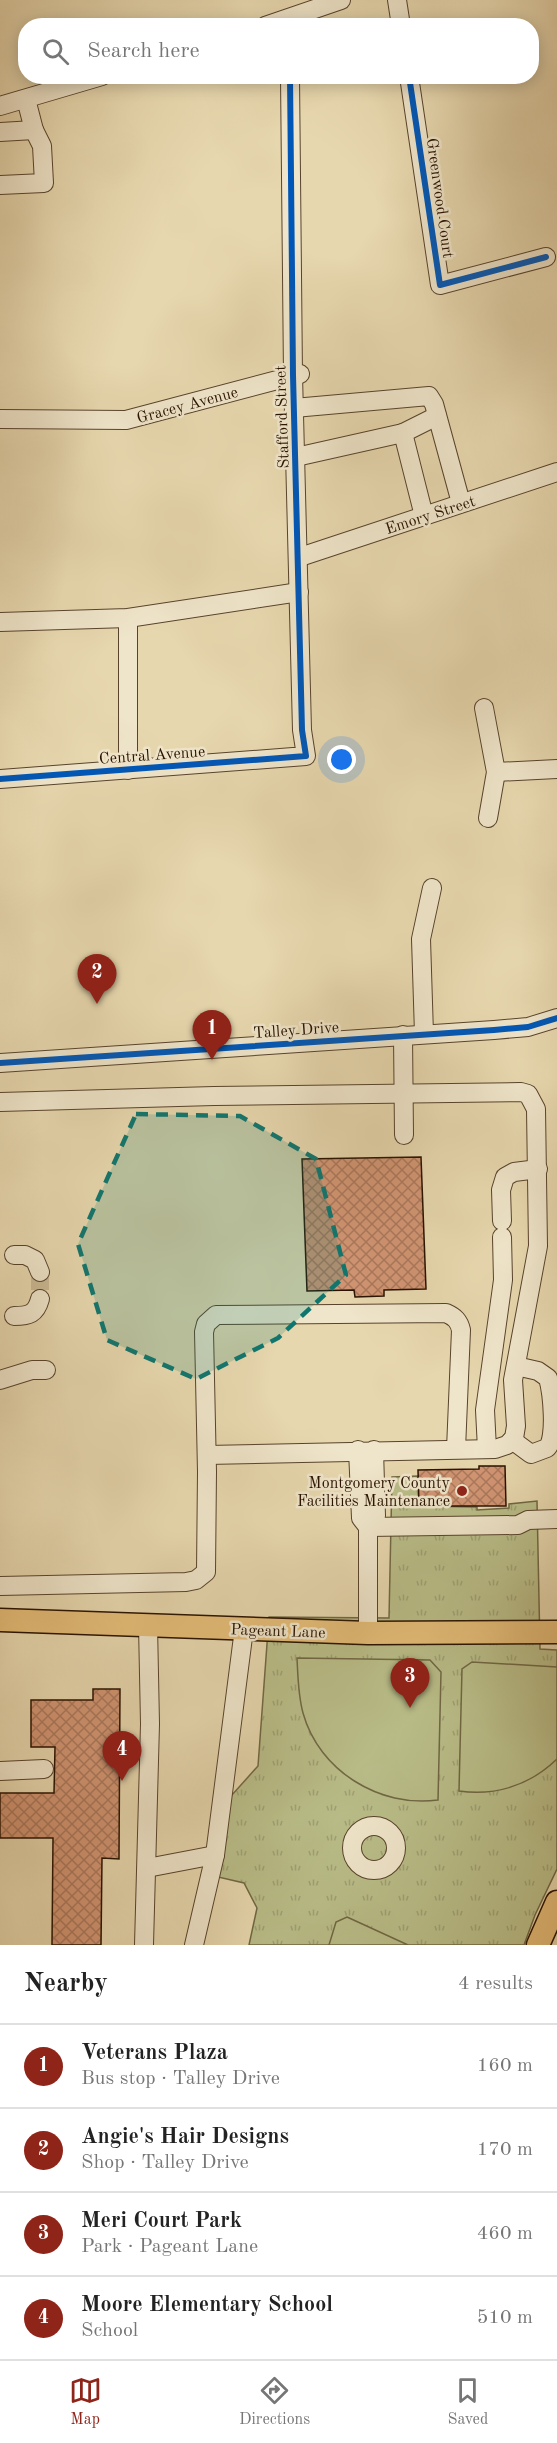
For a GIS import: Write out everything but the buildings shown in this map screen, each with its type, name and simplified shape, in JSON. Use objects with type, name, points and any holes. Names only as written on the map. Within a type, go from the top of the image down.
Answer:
[{"type":"main road","name":"Pageant Lane","points":[[0,1620],[368,1633],[557,1632]]},
{"type":"main road","points":[[538,1945],[557,1902]]},
{"type":"street","points":[[297,18],[341,0]]},
{"type":"street","points":[[397,0],[400,18]]},
{"type":"street","points":[[0,106],[76,84]]},
{"type":"street","name":"Stafford Street","points":[[290,84],[296,375],[294,408],[302,730],[306,756]]},
{"type":"street","name":"Greenwood Court","points":[[410,84],[440,285],[546,257]]},
{"type":"street","points":[[0,185],[44,183],[42,146],[34,130],[26,99]]},
{"type":"street","points":[[0,132],[34,130]]},
{"type":"street","name":"Gracey Avenue","points":[[0,419],[126,420],[296,375]]},
{"type":"street","points":[[294,408],[429,396],[437,416],[461,503]]},
{"type":"street","points":[[296,457],[403,433],[437,416]]},
{"type":"street","points":[[403,433],[424,516]]},
{"type":"street","name":"Emory Street","points":[[303,556],[557,472]]},
{"type":"street","points":[[0,622],[128,618],[299,592]]},
{"type":"street","points":[[128,618],[128,770]]},
{"type":"street","points":[[484,708],[496,772],[488,818]]},
{"type":"street","name":"Central Avenue","points":[[0,779],[306,756]]},
{"type":"street","points":[[496,772],[557,769]]},
{"type":"street","points":[[424,1034],[421,939],[432,888]]},
{"type":"street","name":"Talley Drive","points":[[0,1063],[528,1027],[557,1018]]},
{"type":"street","points":[[403,1035],[404,1135]]},
{"type":"street","points":[[0,1102],[521,1092],[528,1094],[536,1109],[539,1226],[516,1366],[513,1394],[516,1426],[512,1440],[507,1445],[487,1449],[207,1455]]},
{"type":"street","points":[[487,1449],[485,1410],[503,1280],[501,1190],[505,1177],[514,1172],[538,1169]]},
{"type":"street","points":[[14,1255],[25,1255],[35,1260],[40,1272]]},
{"type":"street","points":[[503,1280],[534,1263]]},
{"type":"street","points":[[14,1316],[28,1316],[35,1311],[40,1299]]},
{"type":"street","points":[[0,1586],[186,1582],[202,1577],[208,1565],[204,1332],[206,1324],[216,1315],[446,1313],[453,1316],[461,1330],[456,1449]]},
{"type":"street","points":[[512,1440],[531,1454],[547,1448],[553,1436],[548,1378],[538,1371],[516,1366]]},
{"type":"street","points":[[0,1380],[32,1370],[46,1370]]},
{"type":"street","points":[[366,1450],[376,1516],[369,1527],[368,1633]]},
{"type":"street","points":[[369,1527],[518,1525],[528,1520],[557,1519]]},
{"type":"street","points":[[144,1945],[150,1724],[148,1625]]},
{"type":"street","points":[[194,1945],[215,1855],[244,1629]]},
{"type":"street","points":[[0,1771],[44,1769]]},
{"type":"street","points":[[147,1868],[215,1855]]},
{"type":"highlighted area","points":[[136,1114],[240,1116],[316,1159],[346,1275],[278,1338],[196,1379],[107,1340],[78,1244]]},
{"type":"green space","points":[[418,1476],[419,1506],[477,1507],[477,1510],[509,1508],[509,1504],[537,1501],[540,1649],[557,1650],[557,1869],[535,1915],[524,1945],[249,1945],[257,1908],[244,1883],[218,1877],[231,1796],[258,1766],[269,1617],[389,1618],[392,1477]]},
{"type":"green space","points":[[297,1658],[430,1660],[441,1672],[438,1800],[416,1801],[395,1798],[374,1791],[337,1768],[311,1734],[303,1713],[299,1693]]},
{"type":"green space","points":[[472,1662],[557,1667],[557,1759],[536,1776],[512,1787],[486,1792],[459,1791],[462,1669]]},
{"type":"green space","points":[[347,1917],[408,1945],[329,1945],[336,1922]]},
{"type":"tunnel","points":[[40,1272],[40,1299]]},
{"type":"cycle path","points":[[0,779],[306,756],[302,730],[293,375],[290,84]]},
{"type":"cycle path","points":[[410,84],[440,285],[546,257]]},
{"type":"cycle path","points":[[0,1063],[494,1030],[528,1027],[557,1018]]},
{"type":"place","name":"Angie's Hair Designs","points":[[97,1004]]},
{"type":"place","name":"Veterans Plaza","points":[[212,1060]]},
{"type":"place","name":"Montgomery County Facilities Maintenance","points":[[462,1491]]},
{"type":"place","name":"Meri Court Park","points":[[410,1708]]},
{"type":"place","name":"Moore Elementary School","points":[[122,1781]]}]
